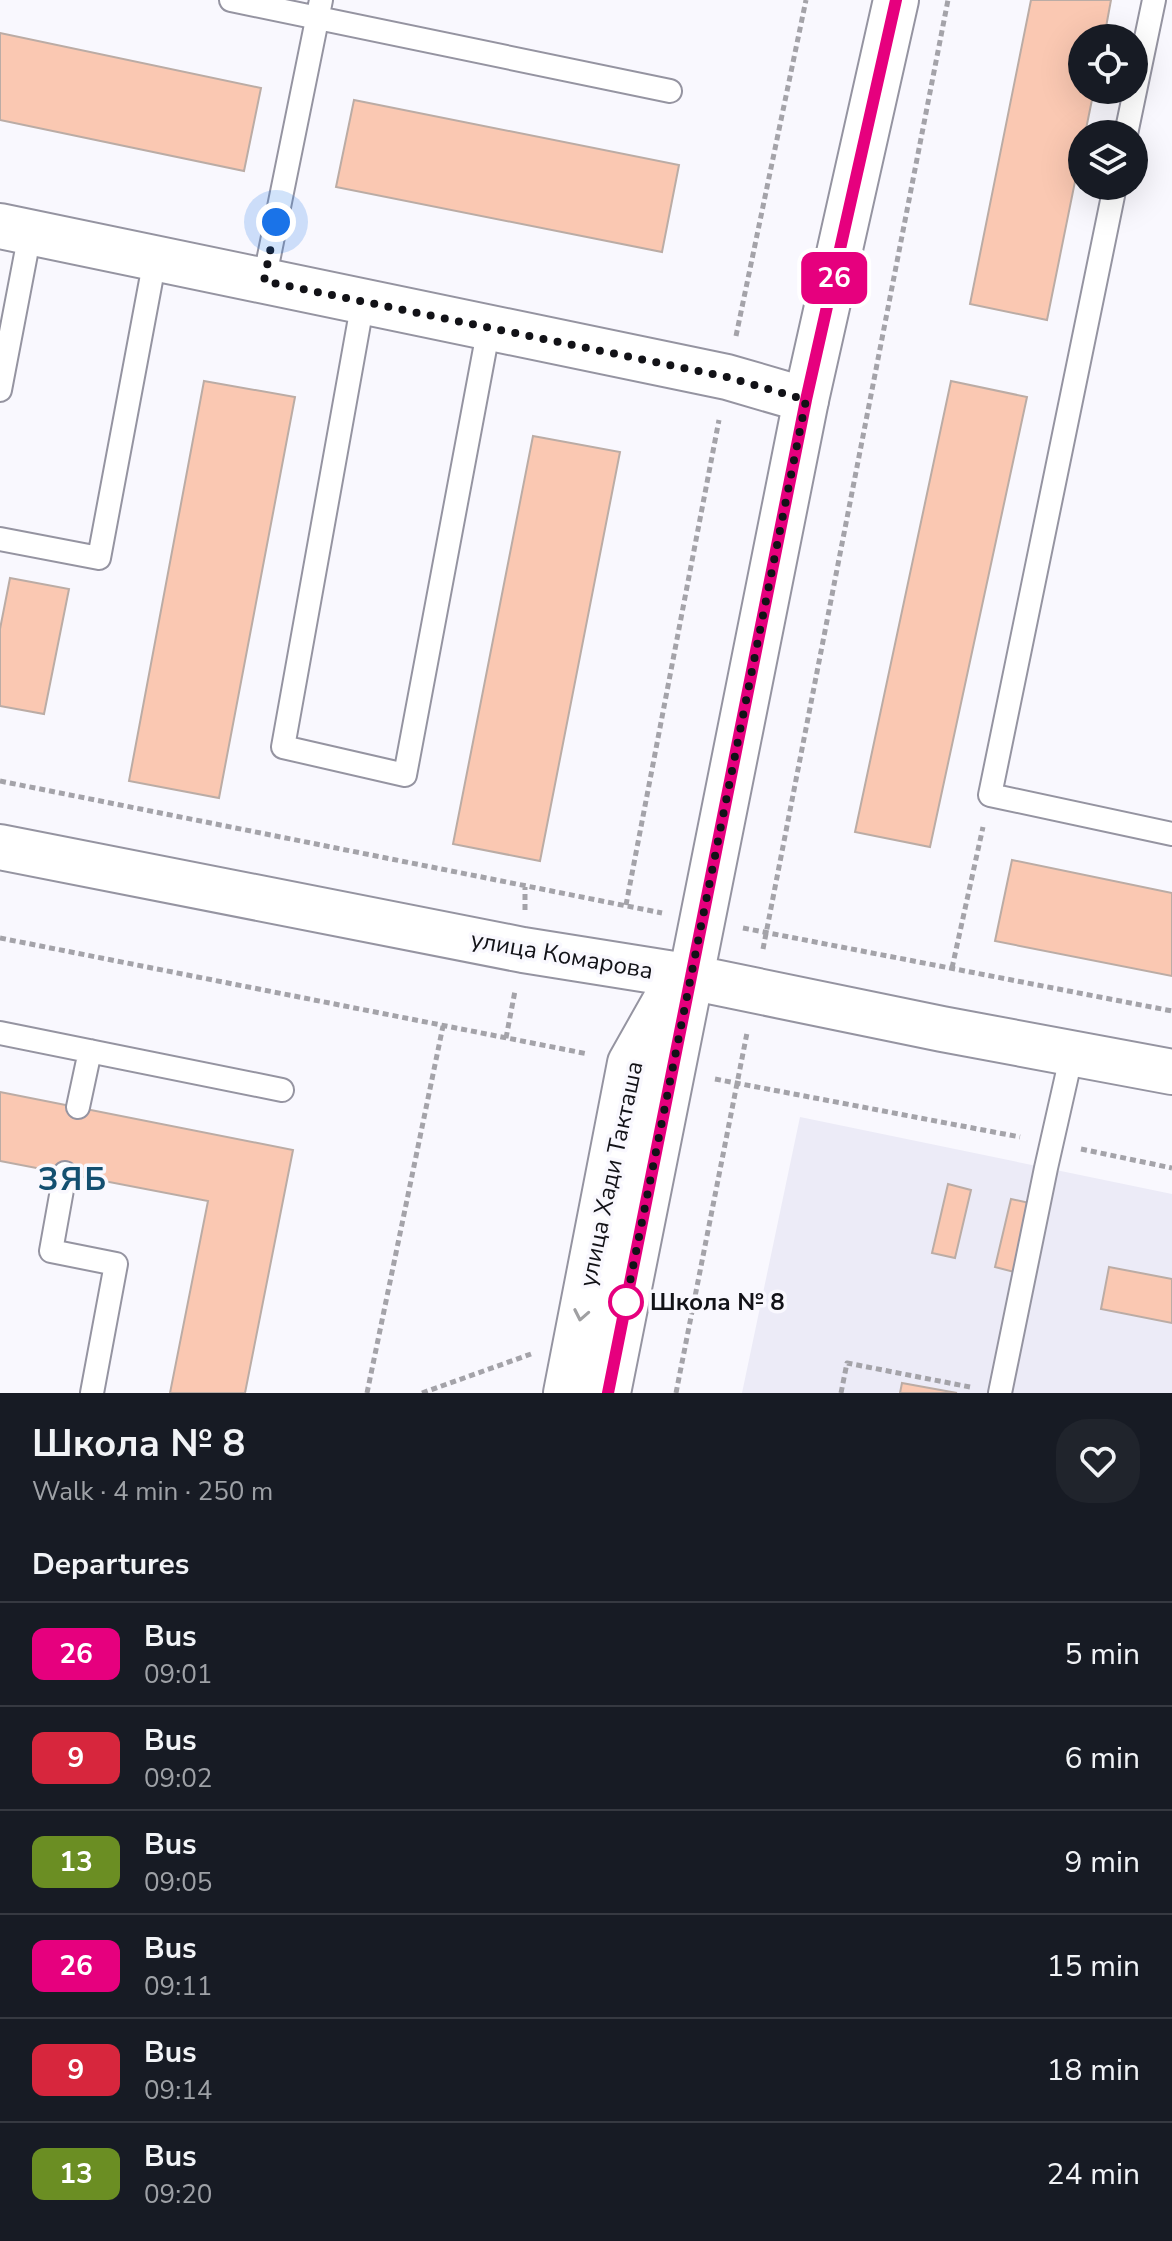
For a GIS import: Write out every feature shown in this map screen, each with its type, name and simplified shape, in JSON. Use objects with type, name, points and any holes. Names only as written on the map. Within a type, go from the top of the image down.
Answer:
[{"type":"street","name":"улица Хади Такташа","points":[[608,1393],[686,976],[703,921],[806,400],[896,0]]},
{"type":"street","points":[[15,230],[727,377],[806,400]]},
{"type":"street","name":"улица Комарова","points":[[0,847],[523,950],[686,976],[1172,1072]]},
{"type":"street","name":"улица Хади Такташа","points":[[566,1393],[630,1063],[686,976]]},
{"type":"lane","points":[[231,0],[320,9],[670,91]]},
{"type":"lane","points":[[1129,120],[1154,0]]},
{"type":"lane","points":[[264,281],[320,9]]},
{"type":"lane","points":[[1112,200],[990,795],[1172,834]]},
{"type":"lane","points":[[0,390],[15,230]]},
{"type":"lane","points":[[0,539],[99,558],[155,259]]},
{"type":"lane","points":[[363,301],[283,747],[405,775],[489,327]]},
{"type":"lane","points":[[0,1033],[282,1090]]},
{"type":"lane","points":[[78,1107],[90,1051]]},
{"type":"lane","points":[[1000,1393],[1072,1053]]},
{"type":"lane","points":[[65,1173],[51,1251],[116,1264],[92,1393]]},
{"type":"path","points":[[626,905],[727,377],[806,0]]},
{"type":"path","points":[[676,1393],[948,0]]},
{"type":"path","points":[[0,781],[1172,1011]]},
{"type":"path","points":[[952,968],[990,795]]},
{"type":"path","points":[[0,938],[443,1026],[367,1393]]},
{"type":"path","points":[[737,1083],[1172,1168]]},
{"type":"path","points":[[422,1393],[531,1354]]},
{"type":"path","points":[[841,1393],[847,1363],[1000,1393]]},
{"type":"shaded area","name":"Школа № 8","points":[[800,1117],[1172,1194],[1172,1393],[742,1393]]},
{"type":"building","points":[[1031,0],[1111,0],[1107,24],[1068,24],[1068,104],[1091,104],[1088,120],[1068,120],[1068,200],[1071,200],[1047,320],[970,304]]},
{"type":"building","points":[[0,33],[261,88],[244,171],[0,120]]},
{"type":"building","points":[[354,100],[679,165],[662,252],[336,187]]},
{"type":"building","points":[[204,381],[295,397],[219,798],[129,781]]},
{"type":"building","points":[[951,381],[1027,397],[930,847],[855,832]]},
{"type":"building","points":[[533,436],[620,452],[540,861],[453,844]]},
{"type":"building","points":[[10,578],[69,589],[44,714],[0,706],[0,629]]},
{"type":"building","points":[[1012,860],[1172,893],[1172,976],[995,941]]},
{"type":"building","points":[[0,1092],[293,1150],[245,1393],[170,1393],[208,1201],[0,1161]]},
{"type":"building","points":[[948,1184],[971,1190],[955,1258],[932,1253]]},
{"type":"building","points":[[1011,1199],[1034,1204],[1018,1273],[995,1267]]},
{"type":"building","points":[[1109,1267],[1172,1279],[1172,1323],[1101,1309]]},
{"type":"building","points":[[902,1383],[957,1393],[900,1393]]},
{"type":"bus line","name":"26","points":[[608,1393],[806,400],[896,0]]},
{"type":"place","name":"Школа № 8","points":[[626,1302]]},
{"type":"district","name":"ЗЯБ","points":[[73,1179]]},
{"type":"route","points":[[276,222],[264,281],[727,377],[806,400],[626,1302]]}]
